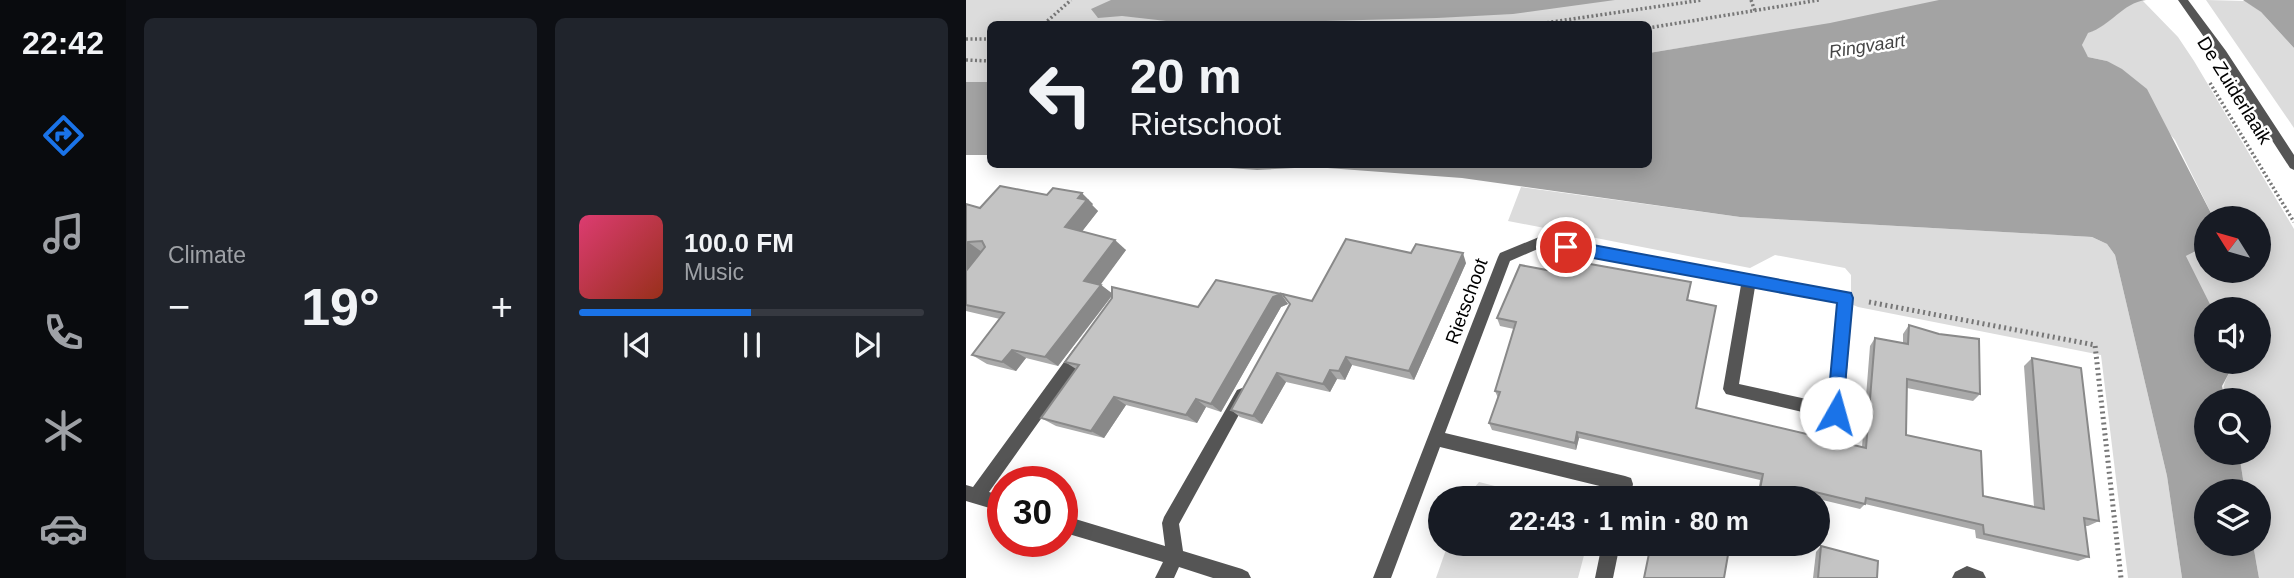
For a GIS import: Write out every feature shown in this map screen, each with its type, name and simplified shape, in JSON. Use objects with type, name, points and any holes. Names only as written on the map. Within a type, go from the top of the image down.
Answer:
[{"type":"street","name":"De Zuiderlaaik","points":[[2185,3],[2294,165]]},
{"type":"street","name":"Rietschoot","points":[[1382,578],[1505,257],[1539,242],[1845,298]]},
{"type":"street","points":[[1749,281],[1731,389],[1836,413],[1845,298]]},
{"type":"street","points":[[971,494],[1093,334]]},
{"type":"street","points":[[1164,578],[1175,558],[1170,523],[1249,383]]},
{"type":"street","points":[[1437,439],[1625,486]]},
{"type":"street","points":[[1078,528],[1242,578]]},
{"type":"street","points":[[1604,578],[1609,556]]},
{"type":"street","points":[[1961,578],[1967,575],[1976,578]]},
{"type":"path","points":[[1047,21],[1071,0]]},
{"type":"path","points":[[1558,21],[1702,0]]},
{"type":"path","points":[[1751,0],[1755,11]]},
{"type":"path","points":[[1652,27],[1819,0]]},
{"type":"path","points":[[966,39],[987,39]]},
{"type":"path","points":[[966,61],[987,61]]},
{"type":"path","name":"De Zuiderlaaik","points":[[2204,73],[2294,222]]},
{"type":"path","points":[[1845,298],[2095,345],[2121,578]]},
{"type":"shaded area","points":[[966,0],[1995,0],[1952,12],[1760,35],[1652,53],[1652,21],[987,21],[987,100],[966,100]]},
{"type":"shaded area","points":[[2142,0],[2178,37],[2294,229],[2294,578],[2259,578],[2255,556],[2271,556],[2271,479],[2243,479],[2241,465],[2271,465],[2271,388],[2224,388],[2229,374],[2271,374],[2271,297],[2206,297],[2200,284],[2272,284],[2272,206],[2208,206],[2175,140],[2107,61],[2088,57],[2084,53],[2082,45],[2087,33],[2102,26]]},
{"type":"shaded area","points":[[2206,0],[2246,1],[2261,12],[2294,48],[2294,128]]},
{"type":"shaded area","points":[[1521,187],[1740,217],[2092,237],[2107,244],[2115,255],[2167,476],[2182,578],[2128,578],[2101,355],[1858,307],[1851,304],[1851,275],[1845,268],[1775,255],[1750,268],[1508,221]]},
{"type":"shaded area","points":[[2194,252],[2194,272],[2186,256]]},
{"type":"shaded area","points":[[1479,482],[1495,486],[1476,486]]},
{"type":"shaded area","points":[[1444,556],[1584,556],[1578,578],[1436,578]]},
{"type":"water","points":[[1111,0],[1615,0],[1513,14],[1323,21],[1166,21],[1122,16],[1098,18],[1091,9]]},
{"type":"water","name":"Ringvaart","points":[[1939,0],[2146,0],[2130,5],[2088,33],[2082,45],[2088,57],[2107,61],[2122,69],[2147,89],[2207,206],[2194,206],[2194,252],[2186,256],[2194,272],[2194,284],[2200,284],[2206,297],[2194,297],[2194,374],[2228,374],[2222,388],[2194,388],[2194,465],[2241,465],[2243,479],[2194,479],[2194,556],[2255,556],[2259,578],[2182,578],[2167,476],[2115,255],[2107,244],[2092,237],[1740,217],[1462,178],[1327,168],[1652,168],[1652,53],[1830,23]]},
{"type":"water","points":[[2243,0],[2294,0],[2294,48],[2261,12]]},
{"type":"water","points":[[966,82],[987,82],[987,155],[966,155]]},
{"type":"water","points":[[1229,168],[1295,168],[1257,170]]},
{"type":"building","points":[[1000,186],[1047,195],[1053,188],[1082,193],[1078,198],[1087,200],[1065,227],[1115,240],[1084,281],[1101,285],[1045,357],[1012,350],[1002,362],[972,355],[1004,313],[966,305],[966,271],[985,247],[982,241],[966,244],[966,204],[980,208]]},
{"type":"building","points":[[1346,239],[1411,253],[1416,244],[1463,253],[1409,371],[1346,357],[1339,371],[1330,370],[1323,384],[1277,373],[1253,416],[1231,410],[1290,304],[1282,294],[1312,301]]},
{"type":"building","points":[[1553,254],[1579,262],[1691,282],[1687,300],[1716,306],[1696,408],[1866,448],[1875,338],[1908,344],[1909,325],[1939,334],[1979,339],[1980,394],[1907,379],[1906,435],[1981,451],[1983,496],[2044,509],[2032,358],[2081,368],[2099,521],[2084,518],[2089,557],[1984,534],[1983,525],[1866,498],[1865,504],[1830,496],[1830,486],[1761,486],[1763,474],[1577,432],[1575,443],[1489,423],[1500,392],[1495,391],[1516,322],[1497,318],[1520,265],[1547,270]]},
{"type":"building","points":[[1216,280],[1281,294],[1273,297],[1211,404],[1196,399],[1186,415],[1114,397],[1091,431],[1041,418],[1079,365],[1065,362],[1112,298],[1112,287],[1198,307]]},
{"type":"building","points":[[1830,548],[1878,561],[1877,578],[1818,578],[1820,556],[1830,556]]},
{"type":"building","points":[[1649,556],[1728,556],[1724,578],[1644,578]]},
{"type":"route","points":[[1566,247],[1845,298],[1842,365],[1836,413]]}]
